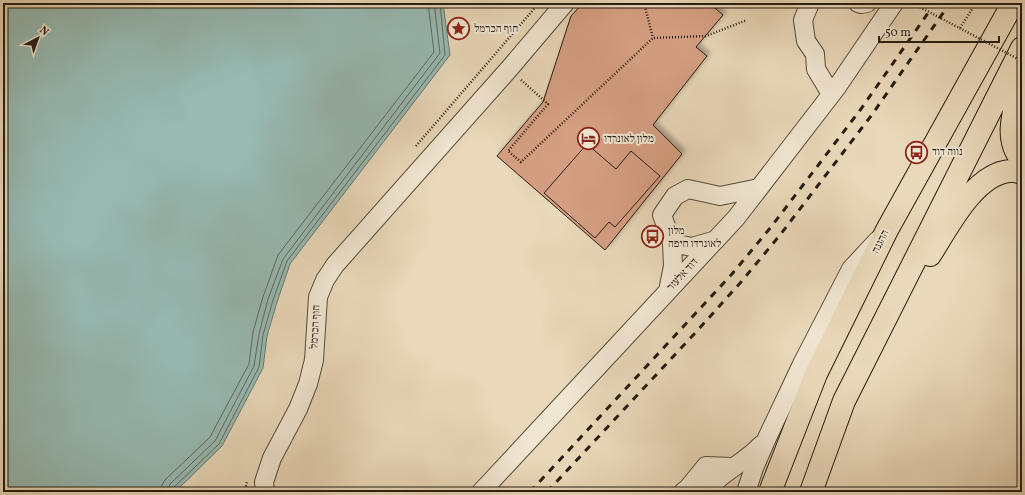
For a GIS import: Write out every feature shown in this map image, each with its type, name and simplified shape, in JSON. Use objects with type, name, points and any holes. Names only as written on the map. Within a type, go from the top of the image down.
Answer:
[{"type":"highway","name":"ההגנה","points":[[770,492],[816,374],[887,230],[1013,3]]},
{"type":"highway","points":[[811,492],[844,401],[1022,48]]},
{"type":"highway","points":[[1022,80],[1012,124],[1011,136],[1014,147],[1022,160]]},
{"type":"highway","points":[[869,350],[967,198],[983,182],[997,175],[1011,171],[1022,173]]},
{"type":"street","name":"חוף הכרמל","points":[[265,492],[264,482],[272,458],[298,409],[308,384],[314,360],[318,297],[325,280],[335,265],[509,69],[565,3]]},
{"type":"street","points":[[810,3],[803,20],[806,41],[815,54],[816,69],[831,94]]},
{"type":"street","points":[[858,3],[867,3]]},
{"type":"street","name":"דוד אלעזר","points":[[481,492],[736,218],[831,94],[894,3]]},
{"type":"street","points":[[668,292],[673,266],[672,243],[662,215],[675,196],[688,189],[720,196],[759,188]]},
{"type":"street","points":[[746,492],[754,468],[767,438],[802,364],[851,269],[887,230]]},
{"type":"street","points":[[672,243],[692,247],[716,240]]},
{"type":"street","points":[[705,492],[713,483],[733,467],[747,459],[767,438]]},
{"type":"street","points":[[683,492],[706,466],[733,467]]},
{"type":"path","points":[[644,3],[653,38]]},
{"type":"path","points":[[912,3],[1022,61]]},
{"type":"path","points":[[960,28],[976,3]]},
{"type":"path","points":[[509,69],[548,104],[508,151],[521,162],[653,38],[706,36],[747,20]]},
{"type":"path","points":[[246,486],[246,492]]},
{"type":"water","points":[[3,3],[443,3],[450,55],[290,264],[267,336],[263,368],[222,446],[175,492],[3,492]]},
{"type":"building","name":"מלון לאונרדו","points":[[583,3],[709,3],[723,15],[696,47],[707,56],[653,125],[682,154],[605,250],[497,156],[543,102],[571,16]]},
{"type":"building","points":[[587,144],[616,169],[631,151],[660,176],[615,227],[609,222],[595,238],[544,193]]},
{"type":"railway","points":[[530,492],[732,274],[771,227],[861,109],[935,3]]},
{"type":"railway","points":[[547,492],[697,331],[741,282],[780,235],[871,116],[950,3]]},
{"type":"place","name":"חוף הכרמל","points":[[459,29]]},
{"type":"place","name":"מלון לאונרדו","points":[[589,139]]},
{"type":"place","name":"נווה דוד","points":[[917,152]]},
{"type":"place","name":"מלון לאונרדו חיפה","points":[[652,237]]}]
